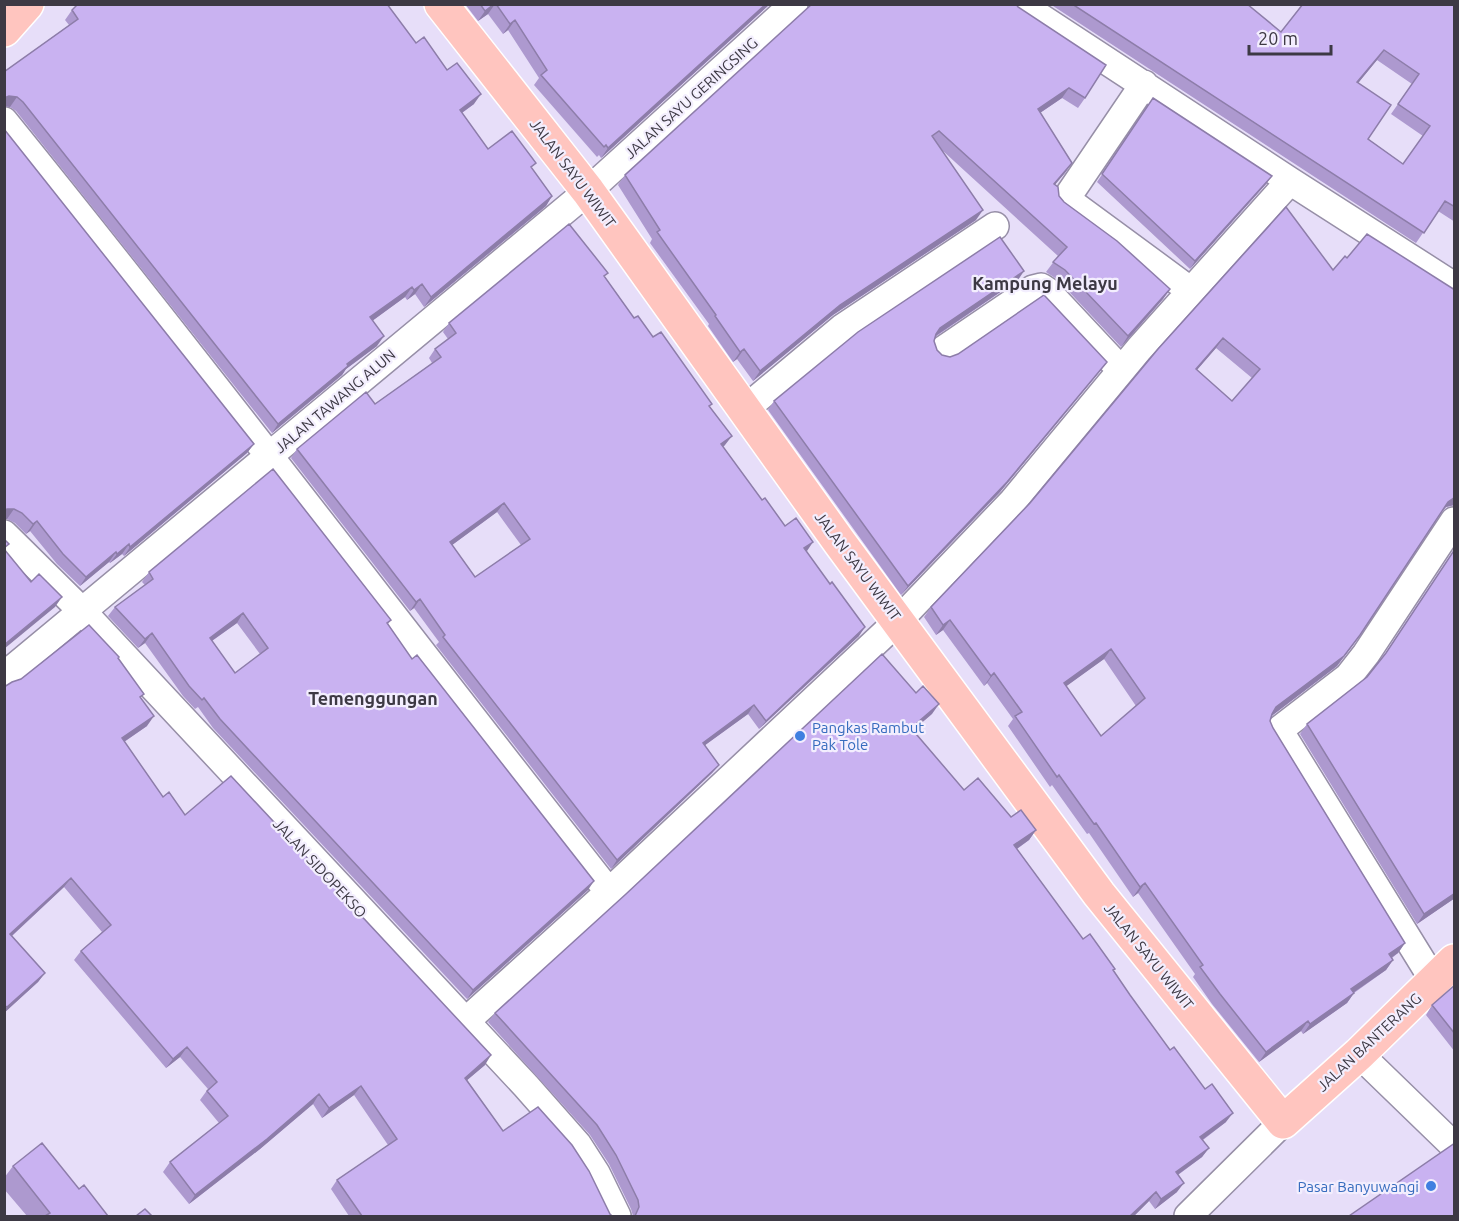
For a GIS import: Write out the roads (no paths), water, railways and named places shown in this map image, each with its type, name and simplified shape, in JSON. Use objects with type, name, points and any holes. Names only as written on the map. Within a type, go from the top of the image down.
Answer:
[{"type":"main road","points":[[4,30],[27,4]]},
{"type":"main road","name":"JALAN SAYU WIWIT","points":[[441,4],[588,191],[840,543],[1099,894],[1283,1122]]},
{"type":"main road","name":"JALAN BANTERANG","points":[[1283,1122],[1359,1054],[1444,971]]},
{"type":"street","name":"JALAN SAYU GERINGSING","points":[[588,191],[794,4]]},
{"type":"street","points":[[1020,4],[1455,286]]},
{"type":"street","points":[[1144,84],[1066,199],[1191,291]]},
{"type":"street","points":[[4,121],[270,455],[438,676],[609,892]]},
{"type":"street","points":[[466,1022],[609,892],[898,621],[1018,495],[1121,370],[1290,181]]},
{"type":"street","name":"JALAN TAWANG ALUN","points":[[4,676],[588,191]]},
{"type":"street","points":[[745,409],[842,328],[995,226]]},
{"type":"street","points":[[943,350],[1034,289],[1041,287],[1121,370]]},
{"type":"street","points":[[1444,971],[1279,730],[1348,677],[1366,654],[1455,521]]},
{"type":"street","name":"JALAN SIDOPEKSO","points":[[4,534],[82,611],[578,1145],[596,1173],[617,1216]]},
{"type":"street","points":[[1359,1054],[1455,1146]]},
{"type":"street","points":[[1188,1216],[1283,1122]]},
{"type":"place","name":"Pangkas Rambut Pak Tole","points":[[800,736]]},
{"type":"place","name":"Pasar Banyuwangi","points":[[1431,1186]]},
{"type":"district","name":"Kampung Melayu","points":[[1045,283]]},
{"type":"district","name":"Temenggungan","points":[[373,698]]}]
